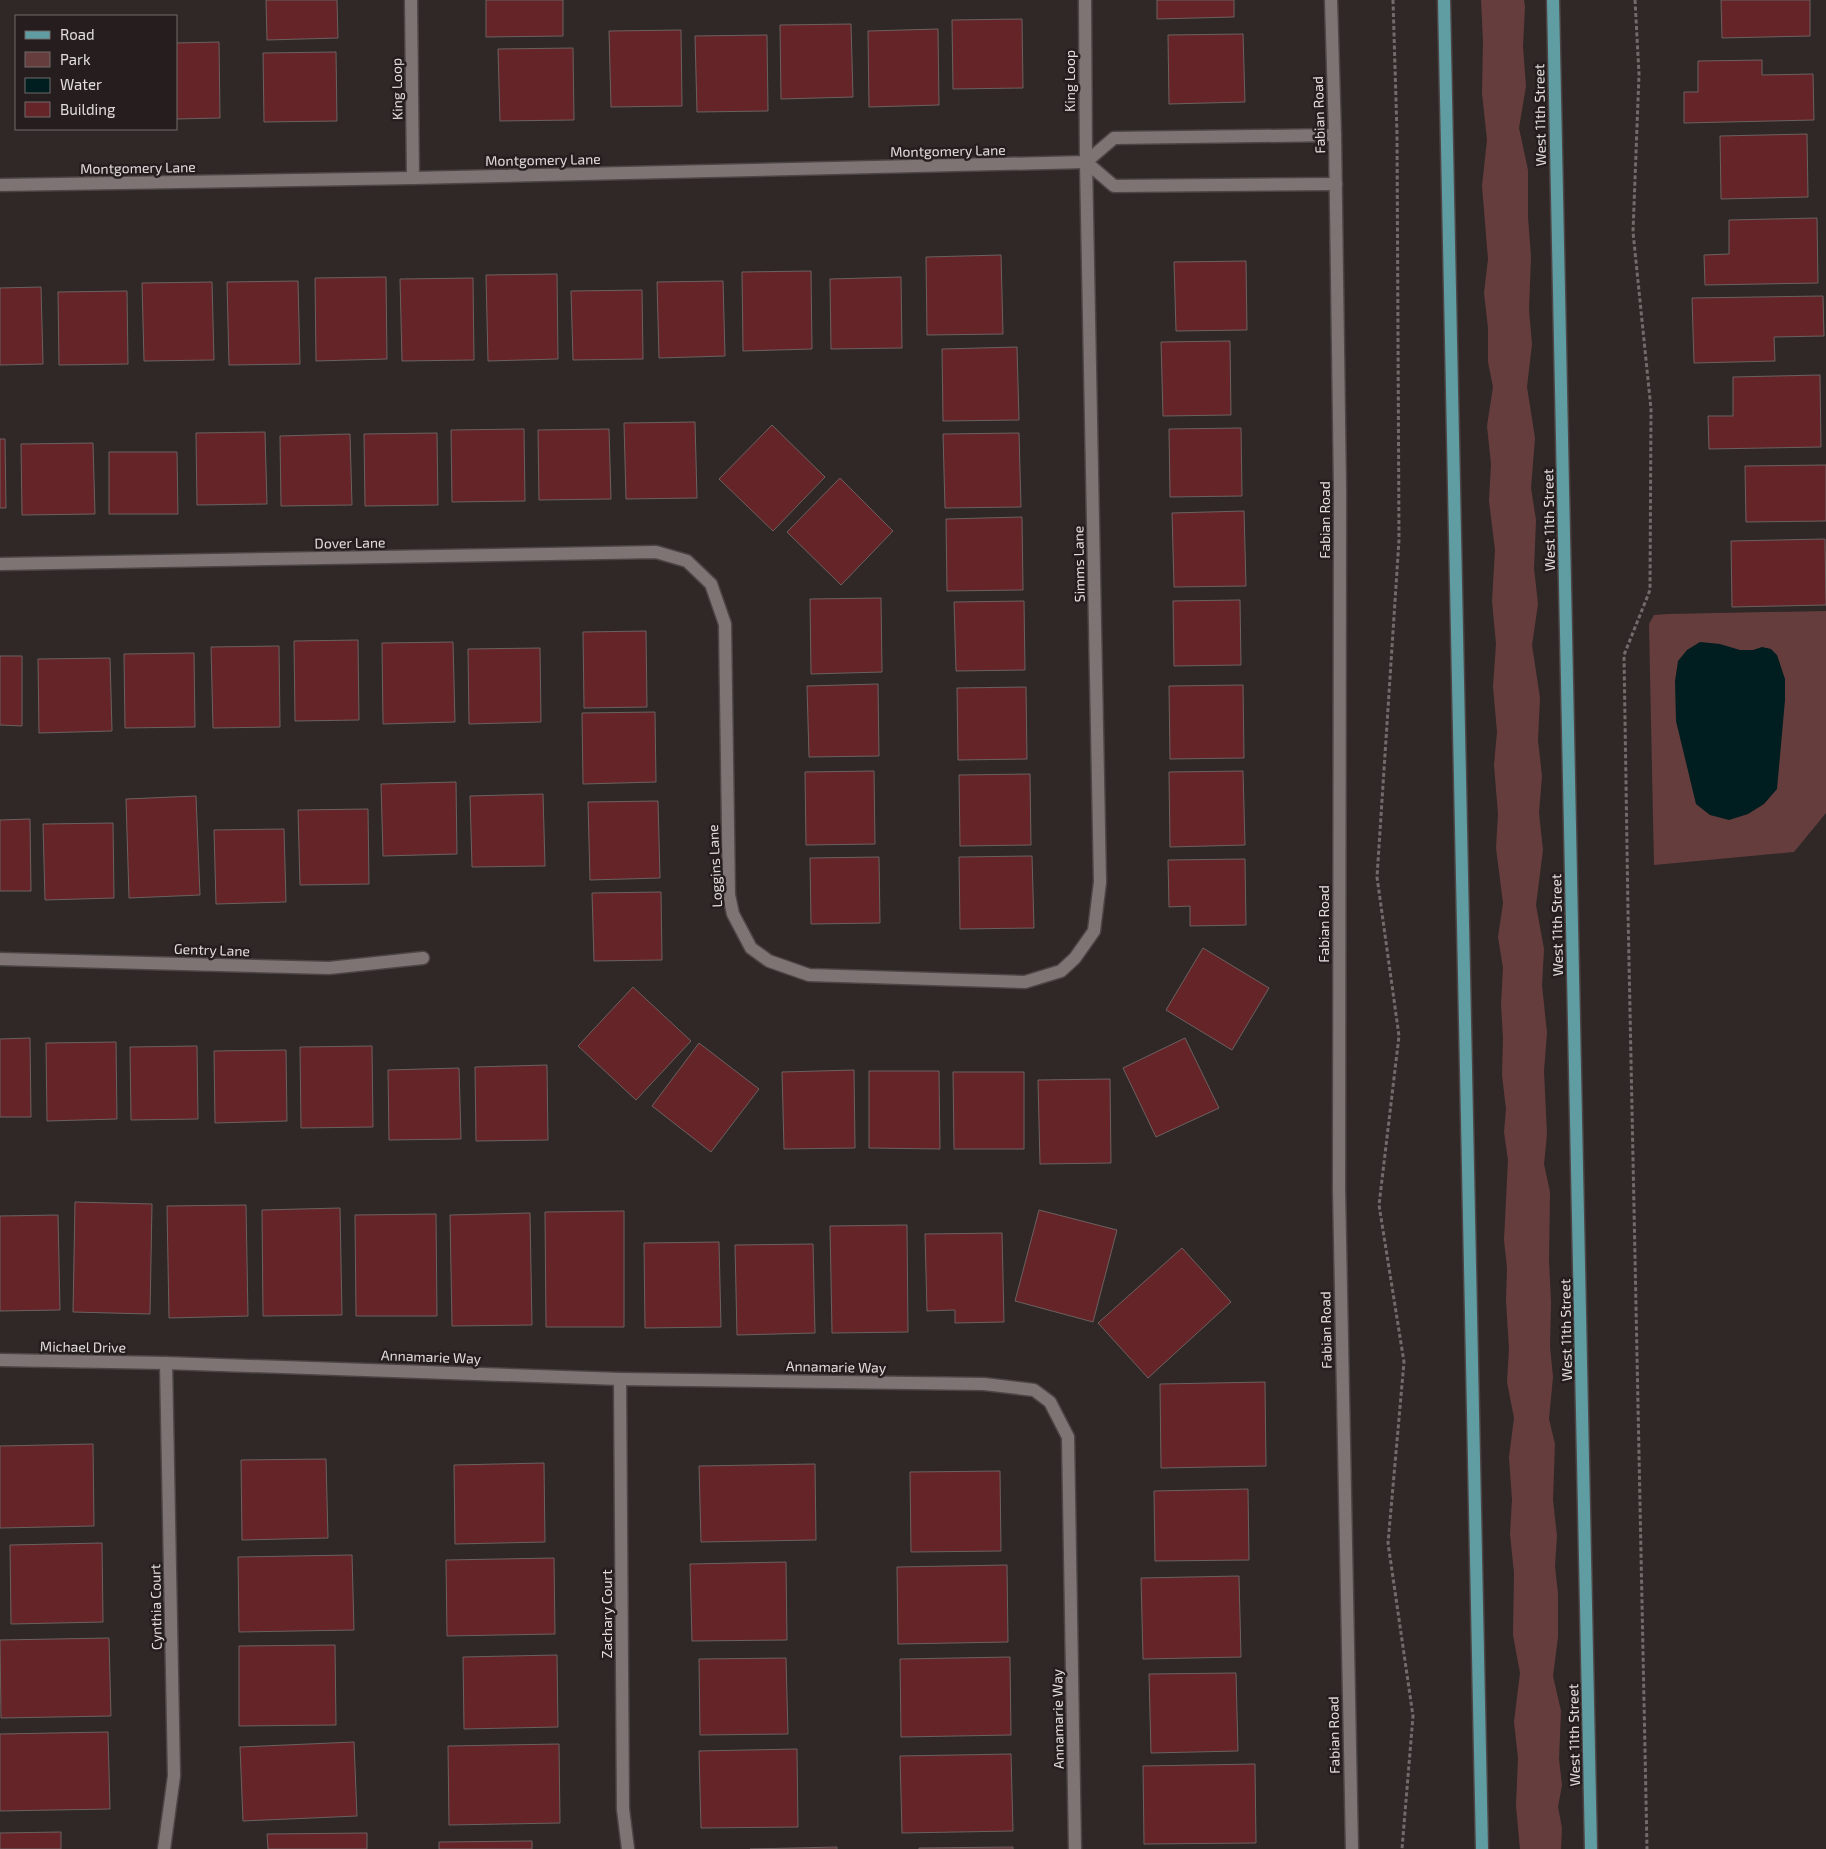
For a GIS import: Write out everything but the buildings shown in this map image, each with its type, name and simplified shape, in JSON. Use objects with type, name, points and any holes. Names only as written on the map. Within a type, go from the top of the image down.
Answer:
[{"type":"main road","points":[[1444,0],[1482,1849]]},
{"type":"main road","name":"West 11th Street","points":[[1553,0],[1591,1849]]},
{"type":"street","name":"King Loop","points":[[411,0],[413,178]]},
{"type":"street","name":"King Loop","points":[[1085,0],[1086,162]]},
{"type":"street","name":"Fabian Road","points":[[1331,0],[1336,184],[1340,490],[1338,1189],[1352,1849]]},
{"type":"street","points":[[1335,135],[1114,138],[1086,162],[1114,186],[1336,184]]},
{"type":"street","name":"Montgomery Lane","points":[[0,185],[413,178],[1086,162]]},
{"type":"street","name":"Simms Lane","points":[[1076,958],[1094,931],[1100,882],[1086,162]]},
{"type":"street","name":"Dover Lane","points":[[0,564],[656,552],[687,561],[696,568]]},
{"type":"street","name":"Loggins Lane","points":[[696,568],[711,584],[725,624],[729,895],[733,914],[751,948],[769,961],[809,975],[1025,982],[1061,971],[1076,958]]},
{"type":"street","name":"Gentry Lane","points":[[0,959],[328,968],[423,958]]},
{"type":"street","name":"Michael Drive","points":[[0,1360],[166,1363]]},
{"type":"street","name":"Annamarie Way","points":[[166,1363],[620,1379],[984,1384],[1034,1390],[1050,1402],[1068,1437],[1075,1849]]},
{"type":"street","name":"Cynthia Court","points":[[164,1849],[174,1776],[166,1363]]},
{"type":"street","name":"Zachary Court","points":[[620,1379],[624,1810],[628,1849]]},
{"type":"path","points":[[1393,0],[1397,134],[1399,540],[1377,877],[1399,1036],[1379,1205],[1404,1362],[1388,1543],[1413,1716],[1402,1849]]},
{"type":"path","points":[[1635,0],[1639,74],[1633,232],[1651,409],[1650,590],[1624,655],[1647,1849]]},
{"type":"green space","points":[[1481,0],[1524,0],[1525,6],[1523,46],[1526,86],[1519,128],[1528,170],[1528,217],[1531,257],[1529,310],[1532,344],[1527,387],[1535,438],[1531,488],[1536,520],[1534,568],[1538,604],[1532,645],[1540,698],[1538,740],[1542,776],[1539,813],[1543,850],[1536,905],[1544,949],[1542,985],[1547,1033],[1544,1071],[1547,1134],[1544,1164],[1550,1192],[1550,1347],[1553,1377],[1549,1419],[1555,1444],[1553,1500],[1557,1536],[1555,1566],[1558,1594],[1558,1637],[1553,1676],[1561,1711],[1559,1759],[1562,1785],[1558,1807],[1562,1828],[1561,1849],[1520,1849],[1516,1806],[1518,1758],[1514,1722],[1520,1673],[1513,1635],[1514,1573],[1510,1534],[1512,1500],[1509,1457],[1514,1418],[1507,1382],[1509,1349],[1506,1301],[1507,1268],[1504,1240],[1508,1160],[1504,1132],[1506,1109],[1502,1075],[1503,1038],[1501,1004],[1503,968],[1498,937],[1503,903],[1496,848],[1498,814],[1494,765],[1497,732],[1493,687],[1496,644],[1492,601],[1495,550],[1489,501],[1491,464],[1487,426],[1493,387],[1488,362],[1488,328],[1484,293],[1488,259],[1482,186],[1487,140],[1482,93],[1483,42]]},
{"type":"green space","points":[[1826,611],[1826,813],[1794,852],[1654,865],[1649,624],[1654,615]]},
{"type":"water","points":[[1700,642],[1720,644],[1740,650],[1753,650],[1762,647],[1771,649],[1777,655],[1785,679],[1785,700],[1777,789],[1764,804],[1748,814],[1729,820],[1710,815],[1696,804],[1676,721],[1675,681],[1678,661],[1687,650]]}]
